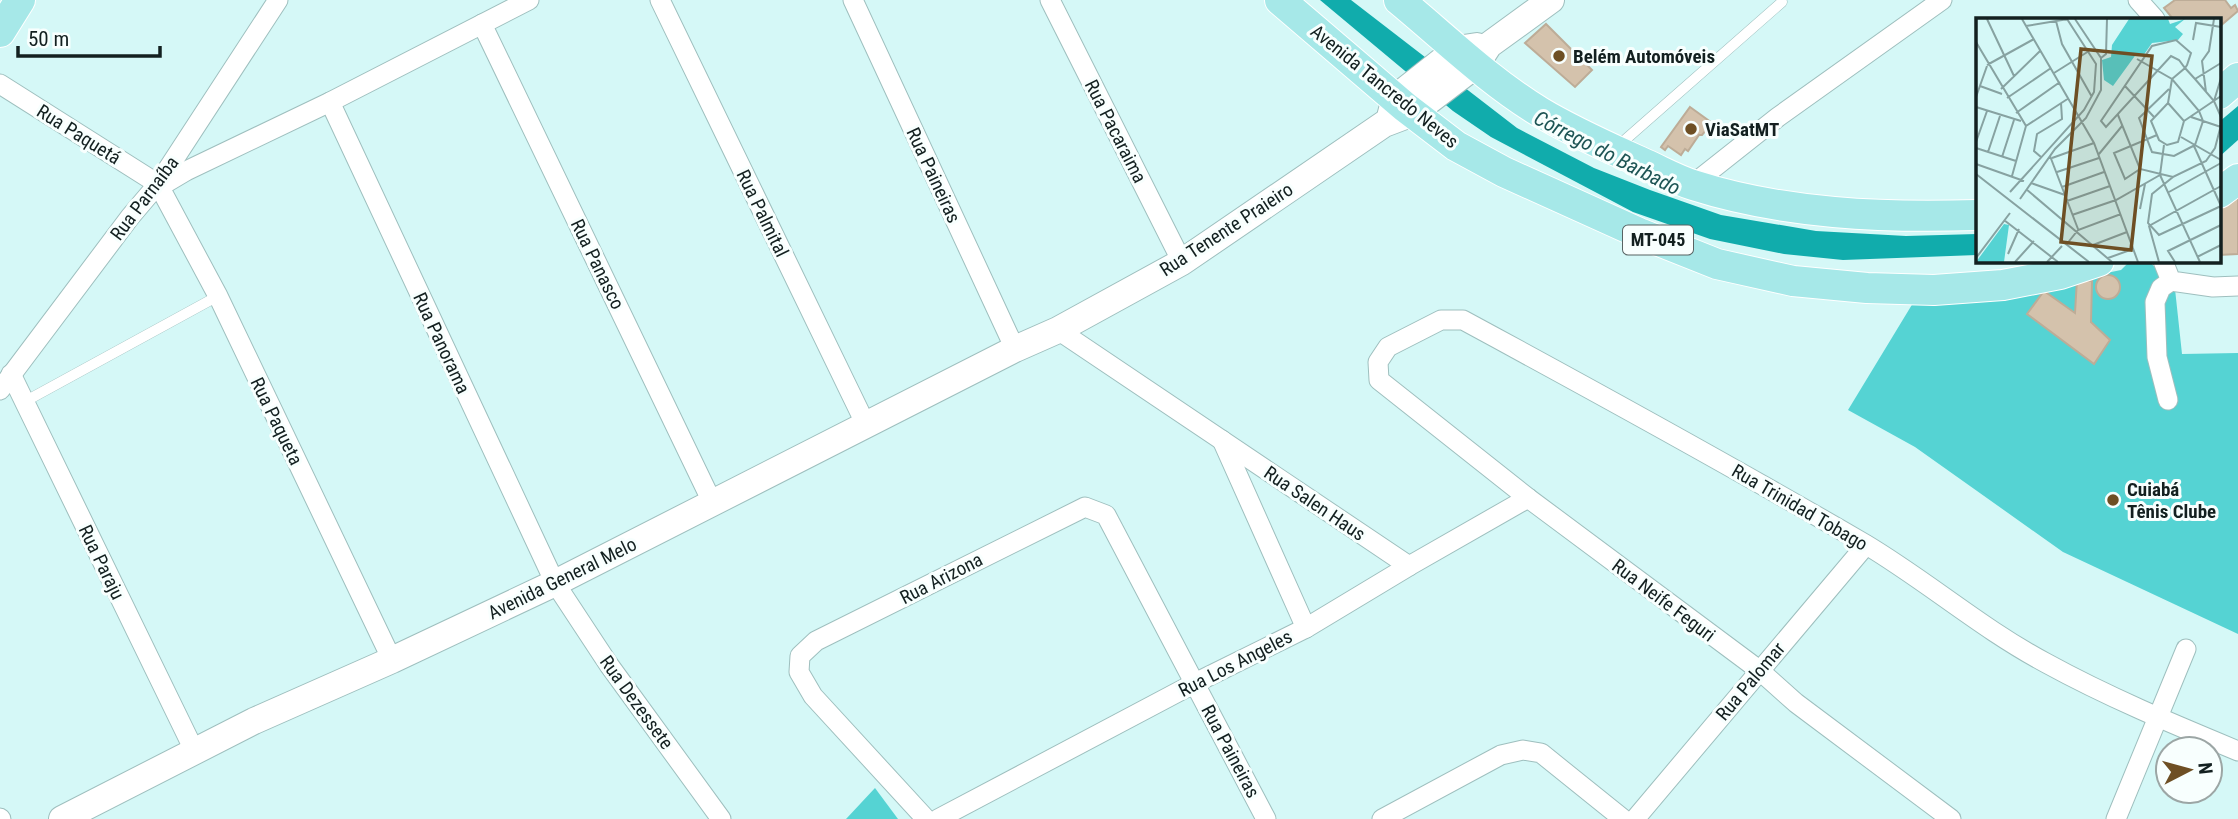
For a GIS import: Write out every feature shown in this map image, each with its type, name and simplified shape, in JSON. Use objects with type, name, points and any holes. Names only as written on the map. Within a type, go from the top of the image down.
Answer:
[{"type":"main road","points":[[0,32],[20,0]]},
{"type":"main road","name":"Avenida Tancredo Neves","points":[[1280,0],[1456,146],[1504,172],[1639,233],[1717,264],[1793,281],[1867,288],[1934,290],[2003,285],[2060,274],[2096,262]]},
{"type":"main road","points":[[1399,0],[1466,58],[1540,113],[1692,185],[1765,202],[1836,212],[1916,217],[1976,215]]},
{"type":"main road","points":[[1466,58],[1551,0]]},
{"type":"main road","name":"Rua Tenente Praieiro","points":[[1058,330],[1182,262],[1406,105],[1466,58]]},
{"type":"main road","points":[[2220,93],[2238,78]]},
{"type":"main road","points":[[2220,192],[2238,179]]},
{"type":"main road","name":"Avenida General Melo","points":[[62,819],[254,720],[392,660],[555,583],[1015,349],[1058,330]]},
{"type":"street","name":"Rua Parnaíba","points":[[6,382],[130,217],[158,185],[278,0]]},
{"type":"street","name":"Rua Parnaíba","points":[[158,185],[330,102],[482,24],[501,5],[528,0]]},
{"type":"street","name":"Rua Palmital","points":[[660,0],[866,425]]},
{"type":"street","name":"Rua Paineiras","points":[[853,0],[1015,349]]},
{"type":"street","name":"Rua Pacaraima","points":[[1051,0],[1182,262]]},
{"type":"street","points":[[1692,185],[1778,117],[1941,0]]},
{"type":"street","points":[[2138,0],[2154,18]]},
{"type":"street","name":"Rua Panasco","points":[[482,24],[713,504]]},
{"type":"street","name":"Rua Paquetá","points":[[0,84],[158,185]]},
{"type":"street","name":"Rua Panorama","points":[[330,102],[555,583]]},
{"type":"street","name":"Rua Paqueta","points":[[158,185],[218,296],[392,660]]},
{"type":"street","points":[[2163,262],[2171,281]]},
{"type":"street","points":[[2168,400],[2157,356],[2155,302],[2161,288],[2171,281],[2213,287],[2238,286]]},
{"type":"street","name":"Rua Trinidad Tobago","points":[[1379,380],[1378,362],[1388,347],[1441,320],[1463,320],[1651,422],[1866,545],[2045,663],[2159,718],[2238,751]]},
{"type":"street","name":"Rua Salen Haus","points":[[1058,330],[1409,566]]},
{"type":"street","name":"Rua Neife Feguri","points":[[1379,380],[1528,498],[1759,670],[1796,703],[1951,819]]},
{"type":"street","name":"Rua Paraju","points":[[6,382],[24,402],[194,750]]},
{"type":"street","name":"Rua Salen Haus","points":[[1222,439],[1306,628]]},
{"type":"street","name":"Rua Los Angeles","points":[[937,819],[1195,683],[1306,628],[1528,498]]},
{"type":"street","name":"Rua Arizona","points":[[926,819],[813,696],[799,672],[800,656],[816,641],[1085,507],[1106,515],[1195,683]]},
{"type":"street","name":"Rua Palomar","points":[[1635,819],[1866,545]]},
{"type":"street","name":"Rua Dezessete","points":[[555,583],[609,665],[721,819]]},
{"type":"street","points":[[2116,819],[2186,649]]},
{"type":"street","name":"Rua Paineiras","points":[[1195,683],[1266,819]]},
{"type":"street","points":[[1382,819],[1501,755],[1523,750],[1541,753],[1623,819]]},
{"type":"lane","points":[[1614,150],[1782,2]]},
{"type":"lane","points":[[24,402],[218,296]]},
{"type":"shaded area","points":[[1320,0],[1351,0],[1517,128],[1594,168],[1650,190],[1721,215],[1816,231],[1906,236],[1976,234],[1976,255],[1843,260],[1784,254],[1710,239],[1633,212],[1491,137],[1453,111]]},
{"type":"shaded area","points":[[2238,106],[2238,140],[2220,156],[2220,121]]},
{"type":"shaded area","name":"Cuiabá Tênis Clube","points":[[2129,262],[2150,262],[2175,289],[2182,354],[2238,353],[2238,634],[2063,552],[1915,447],[1848,410],[1913,303],[2009,293],[2121,270]]},
{"type":"shaded area","points":[[875,788],[898,819],[846,819]]},
{"type":"building","points":[[2175,0],[2225,0],[2231,8],[2235,5],[2238,11],[2220,26],[2220,18],[2172,18],[2164,8]]},
{"type":"building","name":"Belém Automóveis","points":[[1546,24],[1592,70],[1575,87],[1525,43]]},
{"type":"building","name":"ViaSatMT","points":[[1690,107],[1712,123],[1688,151],[1685,149],[1681,155],[1668,146],[1665,150],[1661,147]]},
{"type":"building","points":[[2238,193],[2238,254],[2220,255],[2220,207]]},
{"type":"building","points":[[2103,275],[2113,275],[2120,282],[2120,292],[2113,299],[2103,299],[2096,292],[2096,282]]},
{"type":"building","points":[[2077,279],[2092,281],[2091,322],[2110,340],[2094,364],[2027,314],[2044,291],[2075,313]]},
{"type":"place","name":"Belém Automóveis","points":[[1559,56]]},
{"type":"place","name":"ViaSatMT","points":[[1691,129]]},
{"type":"place","name":"Cuiabá Tênis Clube","points":[[2113,500]]},
{"type":"water label","name":"Córrego do Barbado","points":[[1607,153]]}]
